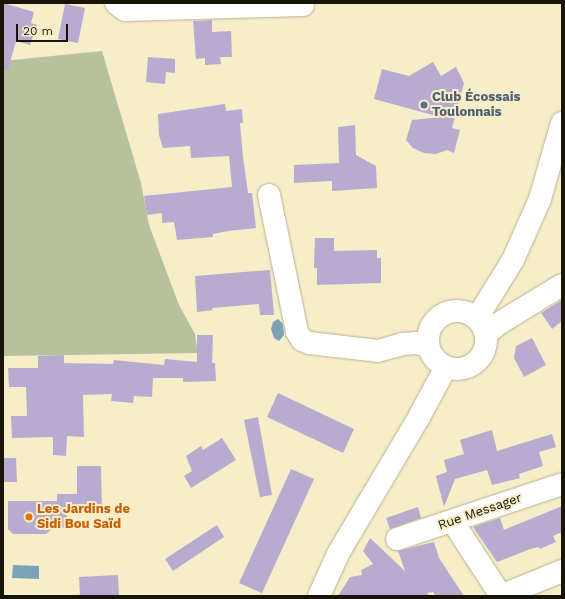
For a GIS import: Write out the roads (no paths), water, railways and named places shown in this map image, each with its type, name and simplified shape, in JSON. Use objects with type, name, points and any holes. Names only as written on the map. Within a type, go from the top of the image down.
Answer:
[{"type":"street","points":[[116,3],[125,10],[303,5]]},
{"type":"street","points":[[482,327],[463,311],[443,313],[435,319],[428,331],[428,346],[435,360],[446,367],[466,368],[475,363],[482,355],[482,327],[537,206],[562,123]]},
{"type":"street","points":[[269,195],[297,332],[302,340],[309,343],[378,350],[403,344],[416,343],[428,346]]},
{"type":"street","points":[[482,327],[498,324],[562,285]]},
{"type":"street","points":[[319,596],[339,552],[419,417],[446,367]]},
{"type":"street","name":"Rue Messager","points":[[397,539],[453,522],[562,484]]},
{"type":"street","points":[[453,522],[501,596],[562,572]]},
{"type":"water","points":[[278,319],[283,324],[284,335],[279,341],[274,338],[271,329],[273,322]]},
{"type":"water","points":[[13,565],[39,566],[39,579],[12,578]]},
{"type":"place","name":"Club Écossais Toulonnais","points":[[424,105]]},
{"type":"place","name":"Les Jardins de Sidi Bou Saïd","points":[[29,517]]}]
